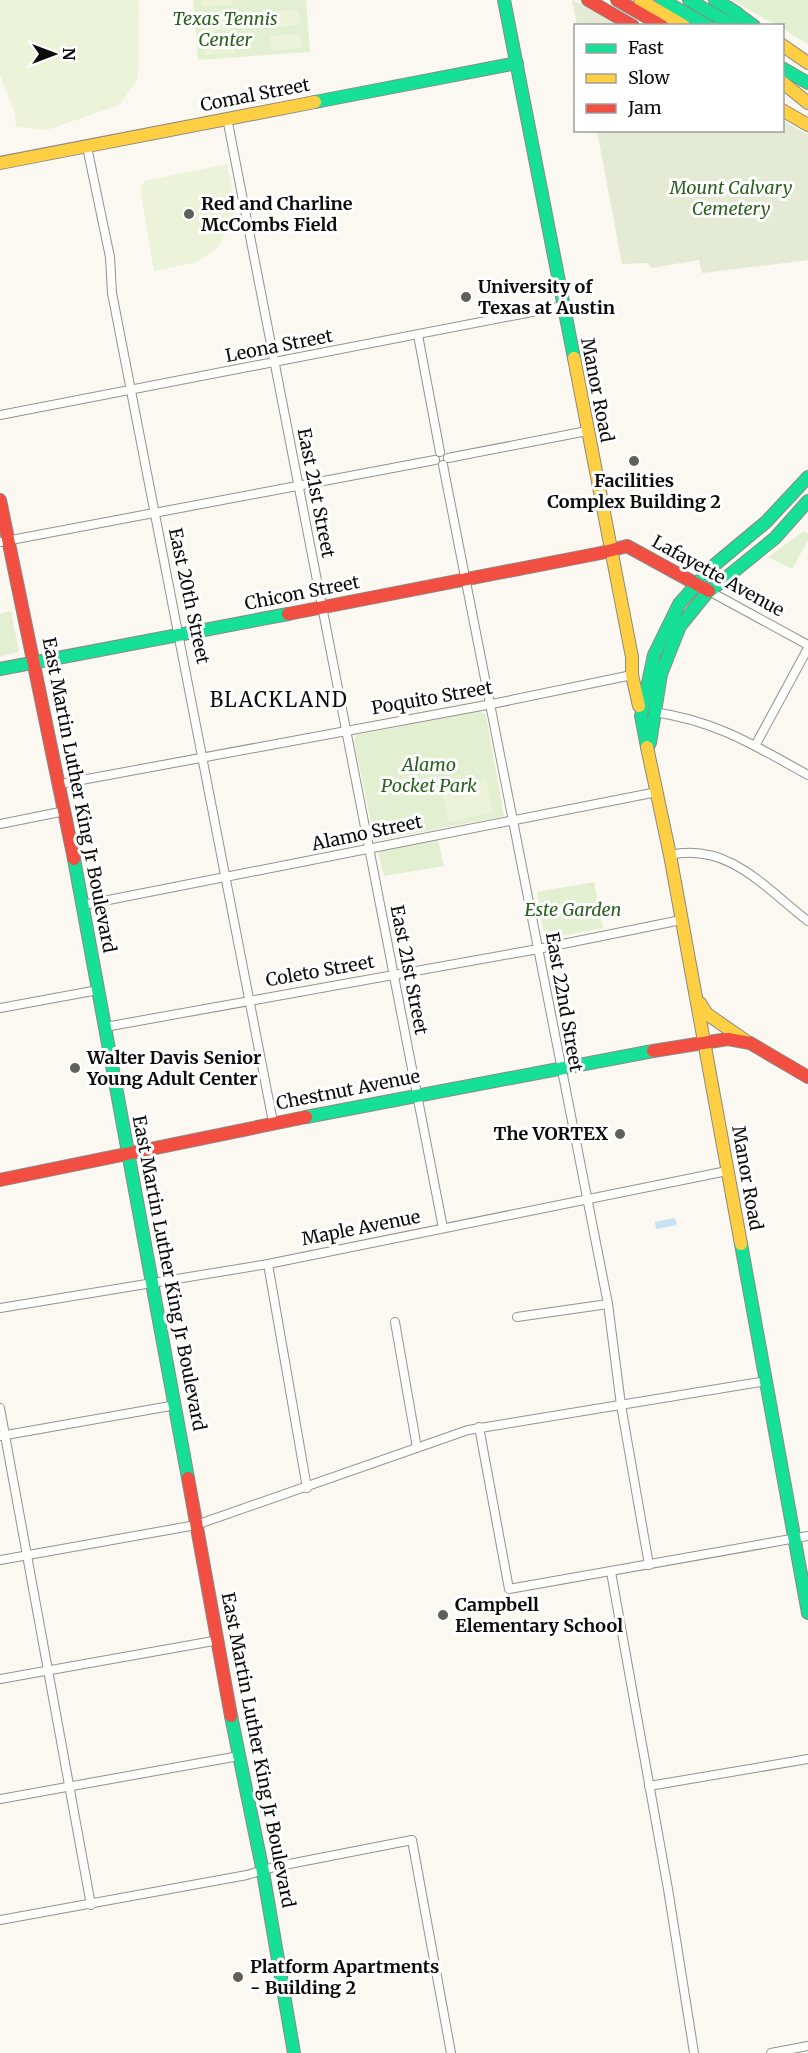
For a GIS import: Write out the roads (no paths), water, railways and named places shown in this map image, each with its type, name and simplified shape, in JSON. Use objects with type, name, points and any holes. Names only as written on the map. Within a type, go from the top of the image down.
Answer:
[{"type":"main road","name":"Manor Road","points":[[504,0],[632,657],[632,675],[650,750],[670,855],[808,1613]]},
{"type":"main road","points":[[588,0],[630,24]]},
{"type":"main road","points":[[617,0],[659,24]]},
{"type":"main road","points":[[640,0],[681,24]]},
{"type":"main road","points":[[662,0],[704,24]]},
{"type":"main road","points":[[689,0],[731,24]]},
{"type":"main road","points":[[715,0],[753,24]]},
{"type":"main road","points":[[784,40],[808,54]]},
{"type":"main road","points":[[784,46],[808,63]]},
{"type":"main road","points":[[784,54],[808,68]]},
{"type":"main road","name":"Comal Street","points":[[0,163],[517,63]]},
{"type":"main road","points":[[784,69],[808,83]]},
{"type":"main road","points":[[784,83],[808,96]]},
{"type":"main road","points":[[784,83],[808,106]]},
{"type":"main road","points":[[784,94],[808,106]]},
{"type":"main road","points":[[784,111],[808,125]]},
{"type":"main road","points":[[641,716],[647,677],[660,640],[679,604],[696,583],[766,522],[808,477]]},
{"type":"main road","name":"East Martin Luther King Jr Boulevard","points":[[0,501],[5,542],[34,663],[83,905],[127,1154],[176,1405],[196,1525],[263,1872],[294,2053]]},
{"type":"main road","points":[[650,750],[660,678],[672,644],[690,611],[709,591],[779,534],[808,501]]},
{"type":"main road","name":"Lafayette Avenue","points":[[610,549],[627,546],[709,591]]},
{"type":"main road","name":"Chicon Street","points":[[0,669],[465,580],[610,549]]},
{"type":"main road","points":[[697,999],[707,1014],[730,1027],[750,1043],[808,1077]]},
{"type":"main road","name":"Chestnut Avenue","points":[[0,1180],[273,1122],[559,1067],[728,1039],[750,1043]]},
{"type":"street","name":"East 21st Street","points":[[227,118],[443,1228]]},
{"type":"street","name":"East 20th Street","points":[[87,147],[110,258],[112,293],[181,635],[273,1122]]},
{"type":"street","name":"Leona Street","points":[[0,415],[563,306]]},
{"type":"street","name":"East 22nd Street","points":[[418,335],[465,580],[492,704],[559,1067],[608,1304],[621,1405],[649,1565]]},
{"type":"street","points":[[5,542],[155,511],[587,432]]},
{"type":"street","name":"Lafayette Avenue","points":[[709,591],[808,646]]},
{"type":"street","points":[[755,746],[808,646]]},
{"type":"street","name":"Poquito Street","points":[[60,784],[492,704],[632,675]]},
{"type":"street","points":[[654,712],[691,718],[716,726],[808,775]]},
{"type":"street","name":"Alamo Street","points":[[83,905],[657,792]]},
{"type":"street","points":[[0,824],[65,811]]},
{"type":"street","points":[[670,855],[691,851],[736,865],[764,883],[808,921]]},
{"type":"street","name":"Coleto Street","points":[[105,1028],[538,950],[681,920]]},
{"type":"street","points":[[0,1008],[98,990]]},
{"type":"street","name":"Maple Avenue","points":[[0,1308],[268,1264],[727,1171]]},
{"type":"street","points":[[268,1264],[307,1488]]},
{"type":"street","points":[[517,1317],[608,1304]]},
{"type":"street","points":[[395,1322],[417,1448]]},
{"type":"street","points":[[0,1560],[196,1525],[478,1427],[766,1381]]},
{"type":"street","points":[[2,1436],[176,1405]]},
{"type":"street","points":[[0,1408],[2,1436],[27,1555],[91,1905]]},
{"type":"street","points":[[478,1427],[509,1589],[808,1536]]},
{"type":"street","points":[[610,1572],[694,2053]]},
{"type":"street","points":[[0,1679],[219,1640]]},
{"type":"street","points":[[0,1799],[239,1756]]},
{"type":"street","points":[[649,1786],[808,1759]]},
{"type":"street","points":[[0,1920],[263,1872],[274,1867],[412,1840],[451,2053]]},
{"type":"street","points":[[771,2053],[808,2046]]},
{"type":"water","points":[[675,1218],[677,1225],[656,1229],[655,1222]]},
{"type":"place","name":"Red and Charline McCombs Field","points":[[189,214]]},
{"type":"place","name":"University of Texas at Austin","points":[[466,297]]},
{"type":"place","name":"Facilities Complex Building 2","points":[[634,461]]},
{"type":"place","name":"Walter Davis Senior Young Adult Center","points":[[75,1068]]},
{"type":"place","name":"The VORTEX","points":[[620,1134]]},
{"type":"place","name":"Campbell Elementary School","points":[[443,1615]]},
{"type":"place","name":"Platform Apartments - Building 2","points":[[238,1977]]},
{"type":"district","name":"BLACKLAND","points":[[279,700]]},
{"type":"park label","name":"Texas Tennis Center","points":[[225,29]]},
{"type":"park label","name":"Mount Calvary Cemetery","points":[[731,198]]},
{"type":"park label","name":"Alamo Pocket Park","points":[[429,775]]},
{"type":"park label","name":"Este Garden","points":[[573,910]]}]
